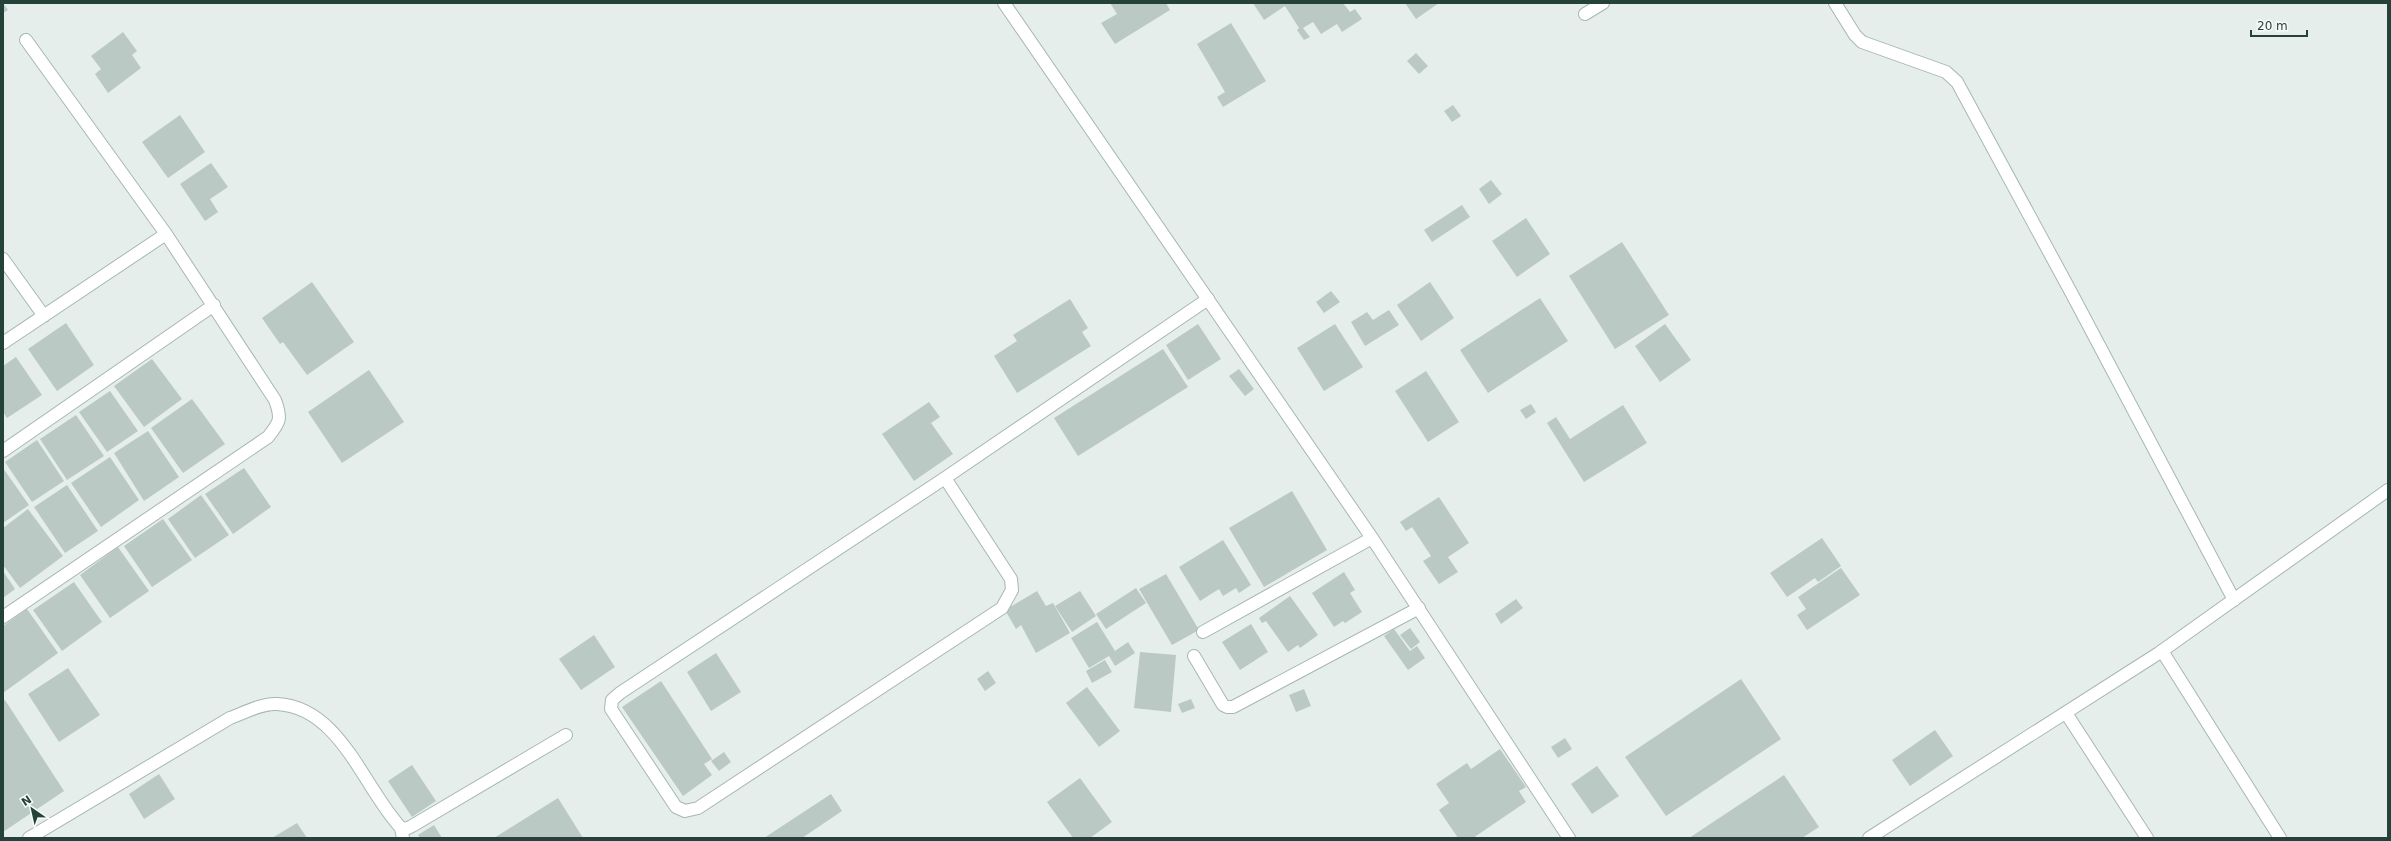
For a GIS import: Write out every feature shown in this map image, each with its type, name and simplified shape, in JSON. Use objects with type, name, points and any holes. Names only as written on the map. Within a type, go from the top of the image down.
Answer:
[{"type":"street","points":[[1004,3],[1372,538],[1569,838]]},
{"type":"street","points":[[1585,14],[1603,3]]},
{"type":"street","points":[[1835,3],[1855,35],[1862,42],[1946,72],[1956,82],[2073,296],[2157,458],[2234,600]]},
{"type":"street","points":[[3,617],[268,437],[279,422],[280,413],[275,400],[166,234],[26,40]]},
{"type":"street","points":[[3,343],[166,234]]},
{"type":"street","points":[[3,259],[44,316]]},
{"type":"street","points":[[945,478],[1011,579],[1012,590],[1002,608],[698,808],[685,811],[676,807],[611,709],[612,700],[620,693],[945,478],[1208,299]]},
{"type":"street","points":[[3,451],[214,305]]},
{"type":"street","points":[[1869,838],[2162,651],[2388,490]]},
{"type":"street","points":[[1203,632],[1372,538]]},
{"type":"street","points":[[1194,656],[1223,705],[1233,707],[1419,608]]},
{"type":"street","points":[[2162,651],[2280,838]]},
{"type":"street","points":[[29,838],[230,718],[253,709],[276,704],[306,710],[328,726],[402,833],[406,829],[566,735]]},
{"type":"street","points":[[2066,712],[2147,838]]},
{"type":"building","points":[[3,3],[8,10],[3,13]]},
{"type":"building","points":[[1110,3],[1166,3],[1170,10],[1115,44],[1101,23],[1117,14]]},
{"type":"building","points":[[1253,3],[1343,3],[1350,12],[1355,9],[1362,19],[1342,32],[1337,24],[1321,34],[1313,22],[1303,28],[1310,37],[1304,40],[1297,30],[1299,28],[1285,6],[1264,20]]},
{"type":"building","points":[[1405,3],[1439,3],[1416,19]]},
{"type":"building","points":[[1231,23],[1266,81],[1223,107],[1217,97],[1225,92],[1197,44]]},
{"type":"building","points":[[123,32],[137,51],[132,55],[141,68],[108,93],[95,74],[101,69],[91,56]]},
{"type":"building","points":[[1416,53],[1428,66],[1419,74],[1407,61]]},
{"type":"building","points":[[1453,105],[1461,116],[1452,122],[1444,111]]},
{"type":"building","points":[[180,115],[205,152],[168,178],[142,142]]},
{"type":"building","points":[[211,163],[228,187],[210,199],[218,212],[205,221],[180,184]]},
{"type":"building","points":[[1491,180],[1502,194],[1489,204],[1479,189]]},
{"type":"building","points":[[1462,205],[1470,217],[1432,242],[1424,230]]},
{"type":"building","points":[[1526,218],[1550,254],[1517,277],[1492,241]]},
{"type":"building","points":[[1622,242],[1669,315],[1615,349],[1569,276]]},
{"type":"building","points":[[312,282],[354,342],[307,375],[283,342],[280,344],[262,318]]},
{"type":"building","points":[[1430,282],[1454,318],[1421,341],[1397,305]]},
{"type":"building","points":[[1331,291],[1340,302],[1324,313],[1316,302]]},
{"type":"building","points":[[1540,298],[1568,341],[1488,393],[1460,350]]},
{"type":"building","points":[[1070,299],[1088,328],[1082,332],[1091,346],[1017,393],[994,356],[1017,341],[1013,335]]},
{"type":"building","points":[[1389,310],[1399,325],[1365,346],[1351,322],[1367,312],[1373,320]]},
{"type":"building","points":[[66,323],[94,365],[57,391],[28,349]]},
{"type":"building","points":[[1198,324],[1221,359],[1188,380],[1166,345]]},
{"type":"building","points":[[1335,324],[1363,367],[1324,391],[1297,348]]},
{"type":"building","points":[[1665,324],[1691,360],[1660,382],[1635,346]]},
{"type":"building","points":[[1163,349],[1188,387],[1078,456],[1054,418]]},
{"type":"building","points":[[16,357],[42,395],[7,418],[3,412],[3,366]]},
{"type":"building","points":[[152,359],[182,399],[144,427],[114,386]]},
{"type":"building","points":[[1239,369],[1254,389],[1245,396],[1229,376]]},
{"type":"building","points":[[369,370],[404,422],[342,463],[308,412]]},
{"type":"building","points":[[1426,371],[1459,422],[1428,442],[1395,391]]},
{"type":"building","points":[[110,391],[138,431],[107,452],[79,412]]},
{"type":"building","points":[[192,399],[225,444],[183,473],[151,428]]},
{"type":"building","points":[[929,402],[940,417],[931,423],[953,454],[914,481],[882,434]]},
{"type":"building","points":[[1531,404],[1536,412],[1526,419],[1520,410]]},
{"type":"building","points":[[1623,405],[1647,443],[1584,482],[1547,423],[1556,417],[1570,439]]},
{"type":"building","points":[[76,415],[104,456],[67,480],[40,439]]},
{"type":"building","points":[[148,431],[179,477],[144,501],[114,453]]},
{"type":"building","points":[[37,440],[64,481],[32,502],[5,462]]},
{"type":"building","points":[[110,457],[139,500],[101,527],[71,483]]},
{"type":"building","points":[[3,468],[29,505],[3,523]]},
{"type":"building","points":[[244,468],[271,507],[233,534],[205,494]]},
{"type":"building","points":[[67,485],[98,531],[65,553],[34,507]]},
{"type":"building","points":[[1292,491],[1327,550],[1264,587],[1229,528]]},
{"type":"building","points":[[201,495],[229,535],[195,558],[168,519]]},
{"type":"building","points":[[1439,497],[1469,543],[1448,557],[1458,572],[1439,584],[1423,561],[1431,556],[1412,527],[1406,531],[1400,522]]},
{"type":"building","points":[[28,509],[63,556],[20,588],[3,565],[3,528]]},
{"type":"building","points":[[163,519],[192,560],[152,587],[124,546]]},
{"type":"building","points":[[1822,538],[1841,566],[1818,582],[1815,578],[1787,597],[1770,573]]},
{"type":"building","points":[[1223,540],[1251,585],[1239,593],[1236,588],[1223,596],[1219,589],[1200,601],[1179,567]]},
{"type":"building","points":[[118,547],[149,591],[110,618],[80,575]]},
{"type":"building","points":[[1841,568],[1860,595],[1807,630],[1797,615],[1806,609],[1798,597]]},
{"type":"building","points":[[3,571],[15,589],[3,598]]},
{"type":"building","points":[[1344,572],[1355,590],[1350,593],[1362,612],[1345,623],[1343,621],[1334,627],[1312,593]]},
{"type":"building","points":[[1166,574],[1199,630],[1172,645],[1139,589]]},
{"type":"building","points":[[74,582],[102,622],[62,651],[33,610]]},
{"type":"building","points":[[1136,588],[1146,603],[1106,629],[1096,614]]},
{"type":"building","points":[[1037,591],[1046,606],[1053,603],[1070,633],[1036,653],[1021,625],[1016,629],[1005,610]]},
{"type":"building","points":[[1080,591],[1096,616],[1072,632],[1055,606]]},
{"type":"building","points":[[1290,596],[1318,635],[1300,648],[1298,645],[1288,652],[1266,621],[1262,623],[1259,618]]},
{"type":"building","points":[[1516,599],[1523,608],[1501,624],[1495,614]]},
{"type":"building","points":[[27,609],[58,653],[3,693],[3,626]]},
{"type":"building","points":[[1097,622],[1115,651],[1128,642],[1135,653],[1115,666],[1109,656],[1089,668],[1071,638]]},
{"type":"building","points":[[1251,624],[1268,652],[1240,670],[1222,642]]},
{"type":"building","points":[[1410,628],[1420,642],[1411,649],[1400,635]]},
{"type":"building","points":[[1394,629],[1410,651],[1417,646],[1425,658],[1408,670],[1384,636]]},
{"type":"building","points":[[594,635],[615,667],[581,690],[559,659]]},
{"type":"building","points":[[1140,652],[1176,655],[1171,712],[1134,708]]},
{"type":"building","points":[[716,653],[741,692],[711,711],[687,672]]},
{"type":"building","points":[[1105,660],[1112,672],[1092,683],[1086,671]]},
{"type":"building","points":[[68,668],[100,715],[59,742],[28,694]]},
{"type":"building","points":[[988,671],[996,683],[985,691],[977,679]]},
{"type":"building","points":[[1741,679],[1781,739],[1666,816],[1625,757]]},
{"type":"building","points":[[661,681],[712,759],[704,764],[712,775],[683,796],[622,707]]},
{"type":"building","points":[[1087,687],[1120,731],[1099,747],[1066,703]]},
{"type":"building","points":[[1304,689],[1311,706],[1296,712],[1289,695]]},
{"type":"building","points":[[1191,699],[1195,708],[1182,713],[1178,704]]},
{"type":"building","points":[[5,700],[64,791],[3,832],[3,701]]},
{"type":"building","points":[[1935,730],[1953,756],[1910,786],[1892,760]]},
{"type":"building","points":[[1565,738],[1572,749],[1558,758],[1551,747]]},
{"type":"building","points":[[1500,749],[1526,787],[1519,791],[1526,802],[1473,838],[1458,838],[1439,810],[1449,803],[1436,784],[1467,763],[1471,769]]},
{"type":"building","points":[[724,752],[731,762],[719,771],[711,761]]},
{"type":"building","points":[[412,765],[436,801],[412,817],[388,781]]},
{"type":"building","points":[[1597,766],[1619,796],[1592,814],[1571,784]]},
{"type":"building","points":[[159,774],[175,799],[144,819],[129,794]]},
{"type":"building","points":[[1784,775],[1819,827],[1802,838],[1689,838]]},
{"type":"building","points":[[1080,778],[1112,822],[1090,838],[1073,838],[1047,802]]},
{"type":"building","points":[[831,794],[842,811],[802,838],[764,838]]},
{"type":"building","points":[[558,798],[583,838],[494,838]]},
{"type":"building","points":[[297,823],[307,838],[272,838]]},
{"type":"building","points":[[434,825],[442,838],[420,838],[418,835]]}]
